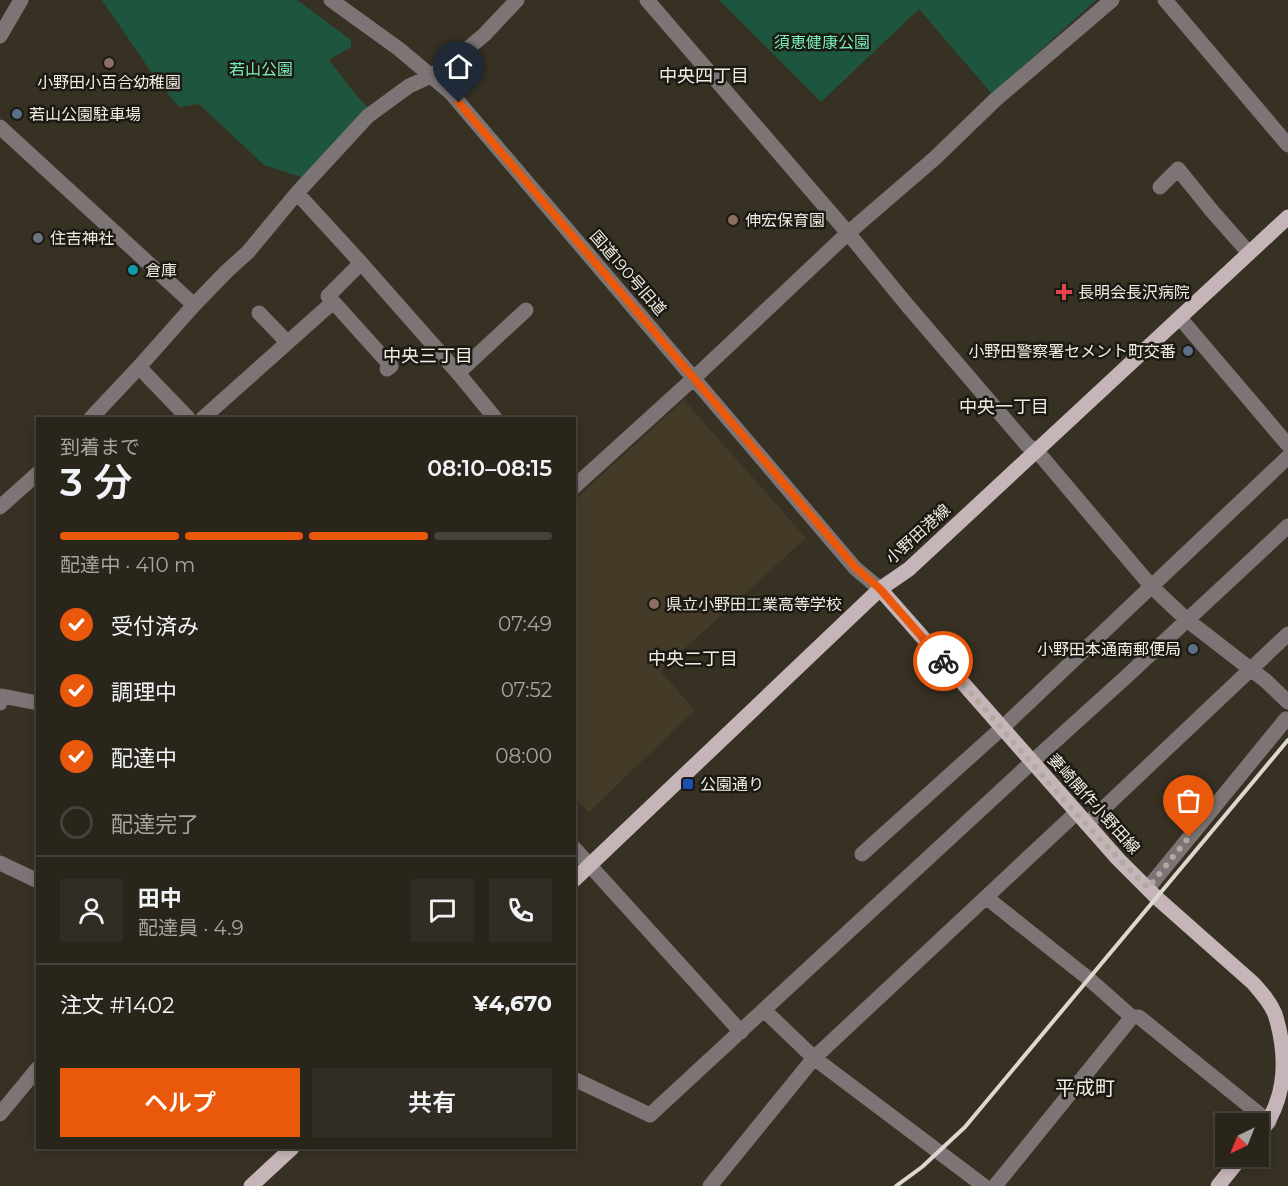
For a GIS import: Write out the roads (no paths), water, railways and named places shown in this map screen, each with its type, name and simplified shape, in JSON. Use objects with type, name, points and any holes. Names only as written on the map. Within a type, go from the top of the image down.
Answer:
[{"type":"main road","name":"小野田港線","points":[[576,878],[880,589],[909,569],[1288,218]]},
{"type":"main road","name":"妻崎開作小野田線","points":[[880,589],[1118,859],[1254,983],[1266,998],[1275,1013],[1285,1039],[1287,1057],[1284,1088],[1269,1122]]},
{"type":"main road","points":[[251,1186],[291,1149]]},
{"type":"main road","points":[[1218,1186],[1233,1167]]},
{"type":"street","points":[[0,36],[21,0]]},
{"type":"street","name":"国道190号旧道","points":[[331,0],[399,49],[450,92],[855,567],[880,589]]},
{"type":"street","points":[[93,417],[194,305],[248,252],[297,193],[368,116],[410,86],[431,76],[484,35],[517,0]]},
{"type":"street","points":[[647,0],[1027,445],[1036,450],[1151,586],[1187,620],[1266,681],[1288,702]]},
{"type":"street","points":[[576,484],[694,378],[848,233],[935,158],[995,100],[1112,0]]},
{"type":"street","points":[[1165,0],[1288,145]]},
{"type":"street","points":[[0,127],[194,305]]},
{"type":"street","points":[[1160,187],[1178,169],[1249,253]]},
{"type":"street","points":[[297,193],[361,262],[494,417]]},
{"type":"street","points":[[361,262],[328,296],[391,366],[387,369]]},
{"type":"street","points":[[204,417],[333,302]]},
{"type":"street","points":[[458,373],[526,310]]},
{"type":"street","points":[[259,313],[287,342]]},
{"type":"street","points":[[1180,318],[1288,445]]},
{"type":"street","points":[[140,367],[187,417]]},
{"type":"street","points":[[862,854],[1002,728],[1288,457]]},
{"type":"street","points":[[0,507],[36,475]]},
{"type":"street","points":[[576,1080],[650,1115],[1288,526]]},
{"type":"street","points":[[710,1186],[814,1058],[987,898],[1081,819],[1288,634]]},
{"type":"street","points":[[0,704],[2,696],[36,703]]},
{"type":"street","points":[[1148,888],[1286,718]]},
{"type":"street","points":[[576,850],[741,1032]]},
{"type":"street","points":[[0,863],[36,879]]},
{"type":"street","points":[[987,898],[1132,1017],[1138,1017],[1258,1113]]},
{"type":"street","points":[[764,1010],[814,1058],[984,1186]]},
{"type":"street","points":[[995,1186],[1132,1017]]},
{"type":"street","points":[[0,1114],[36,1070]]},
{"type":"railway","points":[[896,1186],[922,1167],[965,1127],[1288,740]]},
{"type":"place","name":"小野田小百合幼稚園","points":[[109,63]]},
{"type":"place","name":"若山公園駐車場","points":[[17,114]]},
{"type":"place","name":"伸宏保育園","points":[[733,220]]},
{"type":"place","name":"住吉神社","points":[[38,238]]},
{"type":"place","name":"倉庫","points":[[133,270]]},
{"type":"place","name":"長明会長沢病院","points":[[1064,292]]},
{"type":"place","name":"小野田警察署セメント町交番","points":[[1188,351]]},
{"type":"place","name":"県立小野田工業高等学校","points":[[654,604]]},
{"type":"place","name":"小野田本通南郵便局","points":[[1193,649]]},
{"type":"place","name":"公園通り","points":[[688,784]]},
{"type":"district","name":"中央四丁目","points":[[704,76]]},
{"type":"district","name":"中央三丁目","points":[[428,356]]},
{"type":"district","name":"中央一丁目","points":[[1004,407]]},
{"type":"district","name":"中央二丁目","points":[[693,659]]},
{"type":"district","name":"平成町","points":[[1085,1088]]},
{"type":"park label","name":"須恵健康公園","points":[[822,42]]},
{"type":"park label","name":"若山公園","points":[[261,69]]}]
